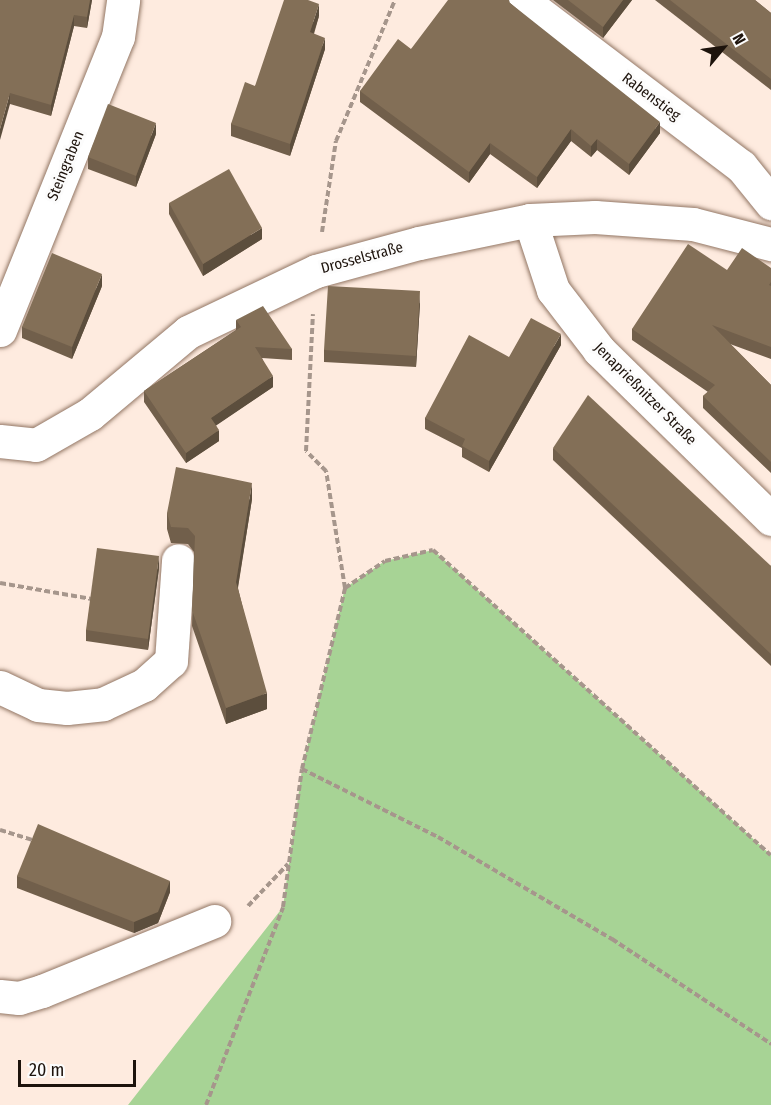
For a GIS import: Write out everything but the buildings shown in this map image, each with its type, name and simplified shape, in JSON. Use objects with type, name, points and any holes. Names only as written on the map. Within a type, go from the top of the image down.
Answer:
[{"type":"street","name":"Steingraben","points":[[0,330],[118,37],[123,0]]},
{"type":"street","name":"Rabenstieg","points":[[522,0],[741,166],[771,203]]},
{"type":"street","name":"Drosselstraße","points":[[0,441],[36,445],[90,414],[188,332],[316,271],[530,220],[693,224],[771,244]]},
{"type":"street","name":"Jenaprießnitzer Straße","points":[[530,220],[553,290],[599,350],[771,518]]},
{"type":"street","points":[[0,687],[38,705],[68,708],[103,704],[144,684],[171,661],[178,560]]},
{"type":"street","points":[[0,996],[19,998],[42,991],[214,921]]},
{"type":"path","points":[[206,1105],[283,907],[302,769],[345,588],[326,471],[306,451],[316,271],[336,141],[395,0]]},
{"type":"path","points":[[345,588],[385,561],[433,550],[771,855]]},
{"type":"path","points":[[0,583],[92,598]]},
{"type":"path","points":[[302,769],[438,837],[602,933],[771,1044]]},
{"type":"path","points":[[0,830],[35,842]]},
{"type":"path","points":[[214,921],[255,903],[289,863]]},
{"type":"green space","points":[[433,550],[771,855],[771,1105],[128,1105],[283,907],[302,769],[345,588],[385,561]]}]
